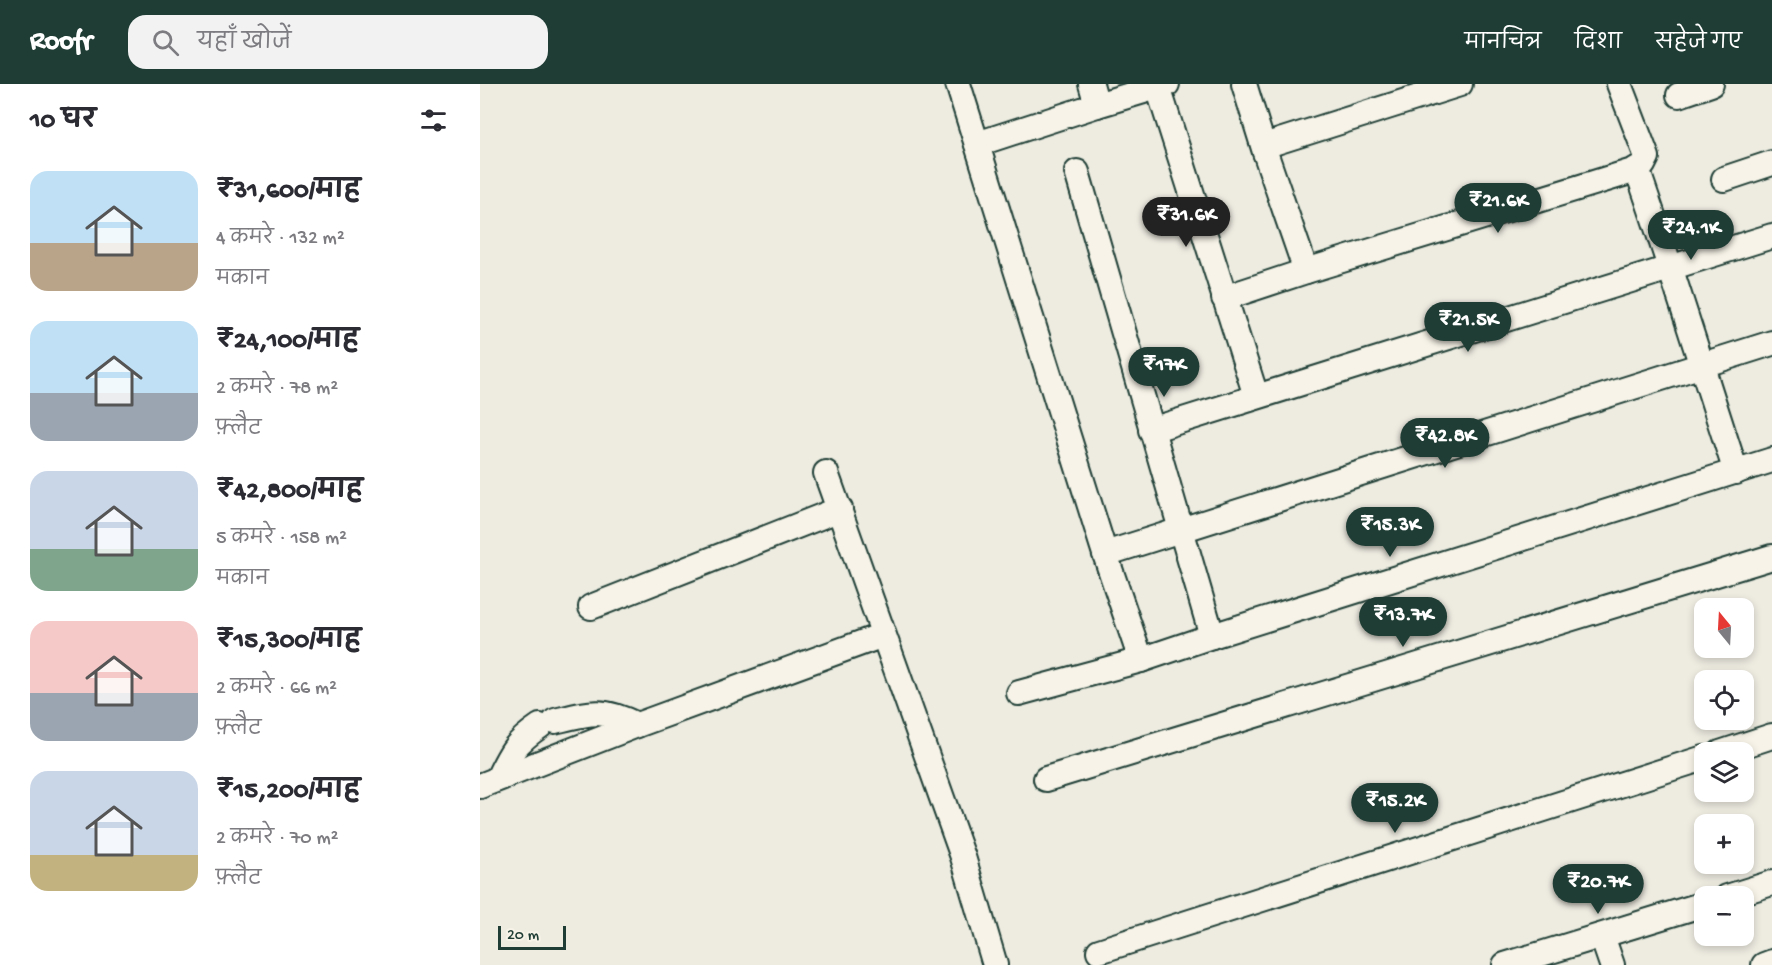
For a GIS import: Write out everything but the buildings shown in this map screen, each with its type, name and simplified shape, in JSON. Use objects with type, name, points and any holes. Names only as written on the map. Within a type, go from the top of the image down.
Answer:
[{"type":"street","points":[[958,84],[1105,554],[1141,660]]},
{"type":"street","points":[[1244,84],[1306,271]]},
{"type":"street","points":[[1265,152],[1270,144],[1284,138],[1460,84]]},
{"type":"street","points":[[1224,298],[1637,169],[1643,165],[1647,157],[1619,84]]},
{"type":"street","points":[[1678,95],[1711,84]]},
{"type":"street","points":[[977,144],[1094,94],[1162,85],[1224,298],[1256,396]]},
{"type":"street","points":[[1724,178],[1772,163]]},
{"type":"street","points":[[1637,169],[1672,268],[1701,367],[1736,472]]},
{"type":"street","points":[[1077,172],[1212,636]]},
{"type":"street","points":[[1151,430],[1772,236]]},
{"type":"street","points":[[1105,554],[1772,343]]},
{"type":"street","points":[[1018,693],[1141,660],[1772,460]]},
{"type":"street","points":[[826,473],[963,857],[995,965]]},
{"type":"street","points":[[591,606],[840,510]]},
{"type":"street","points":[[1046,779],[1772,557]]},
{"type":"street","points":[[489,782],[883,635]]},
{"type":"street","points":[[489,782],[521,739],[548,724],[585,714],[607,713],[617,715],[637,725]]},
{"type":"street","points":[[1754,742],[1772,736]]},
{"type":"street","points":[[1099,951],[1694,761]]},
{"type":"street","points":[[1754,889],[1772,883]]},
{"type":"street","points":[[1513,964],[1694,907]]},
{"type":"street","points":[[1602,936],[1612,965]]},
{"type":"street","points":[[1764,965],[1772,962]]}]
